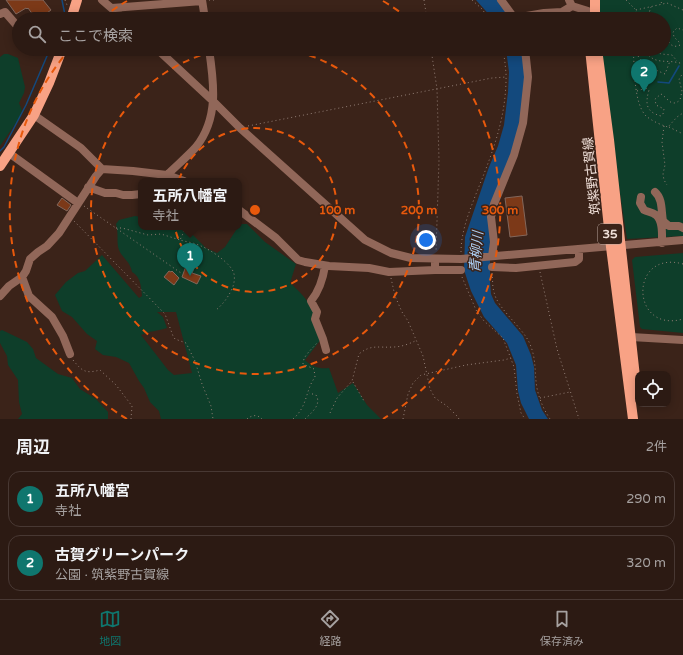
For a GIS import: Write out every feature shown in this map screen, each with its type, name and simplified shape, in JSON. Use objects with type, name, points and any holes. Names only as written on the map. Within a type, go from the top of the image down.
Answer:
[{"type":"main road","points":[[73,12],[77,0]]},
{"type":"main road","points":[[588,0],[588,12]]},
{"type":"main road","points":[[594,0],[595,12]]},
{"type":"main road","points":[[0,166],[34,115],[50,83],[60,56]]},
{"type":"main road","name":"筑紫野古賀線","points":[[591,56],[616,246],[631,337],[635,375]]},
{"type":"main road","name":"筑紫野古賀線","points":[[598,56],[609,140],[616,246],[633,419]]},
{"type":"main road","name":"筑紫野古賀線","points":[[638,407],[640,419]]},
{"type":"street","points":[[102,0],[116,12]]},
{"type":"street","points":[[112,8],[202,0],[204,12]]},
{"type":"street","points":[[502,0],[510,12]]},
{"type":"street","points":[[562,12],[570,3],[584,12]]},
{"type":"street","points":[[0,14],[5,12],[12,20]]},
{"type":"street","points":[[165,56],[240,128],[365,240],[391,253],[411,258],[463,259],[683,240]]},
{"type":"street","points":[[167,175],[196,147],[208,129],[213,101],[214,82],[210,56]]},
{"type":"street","points":[[490,256],[494,242],[491,217],[494,204],[514,155],[523,123],[528,77],[526,56]]},
{"type":"street","points":[[34,115],[81,148],[102,169],[167,175],[175,178]]},
{"type":"street","points":[[9,153],[78,203]]},
{"type":"street","points":[[0,296],[22,277],[30,260],[47,246],[58,233],[88,187],[102,169]]},
{"type":"street","points":[[88,187],[105,193],[116,193],[123,195],[138,194]]},
{"type":"street","points":[[655,192],[659,195],[662,217],[666,224],[683,228]]},
{"type":"street","points":[[640,197],[640,202],[644,210],[658,217],[661,227],[662,243]]},
{"type":"street","points":[[242,212],[276,238],[298,260],[305,262],[325,266],[369,268],[389,272],[461,270]]},
{"type":"street","points":[[492,267],[516,268],[575,262],[579,258],[579,249]]},
{"type":"street","points":[[435,259],[435,270]]},
{"type":"street","points":[[325,266],[318,292],[311,303],[317,312],[314,319],[326,350]]},
{"type":"street","points":[[22,277],[29,296],[52,317],[63,336],[70,354]]},
{"type":"street","points":[[631,337],[683,340]]},
{"type":"path","points":[[424,0],[426,12]]},
{"type":"path","points":[[472,0],[484,12]]},
{"type":"path","points":[[626,0],[636,10],[661,3],[672,4],[683,10]]},
{"type":"path","points":[[649,12],[651,7]]},
{"type":"path","points":[[671,44],[674,46],[680,45],[680,42],[672,35],[672,32],[677,28],[683,30]]},
{"type":"path","points":[[671,55],[678,62]]},
{"type":"path","points":[[432,56],[438,89],[439,160],[435,259]]},
{"type":"path","points":[[463,259],[461,245],[464,230],[470,210],[496,143],[502,116],[506,77],[504,56]]},
{"type":"path","points":[[634,56],[639,103],[646,115],[664,126],[681,133]]},
{"type":"path","points":[[637,56],[643,64],[665,74],[670,61]]},
{"type":"path","points":[[650,56],[657,61],[670,61],[683,64]]},
{"type":"path","points":[[653,69],[646,88],[649,90],[646,100],[648,107],[661,116],[664,110],[656,105],[656,97],[662,95],[673,103],[680,100],[682,91],[679,79],[683,73]]},
{"type":"path","points":[[240,128],[492,78],[506,77]]},
{"type":"path","points":[[637,91],[646,88]]},
{"type":"path","points":[[668,127],[677,116],[683,113]]},
{"type":"path","points":[[664,126],[662,142],[665,164],[663,174],[667,185]]},
{"type":"path","points":[[78,203],[181,273]]},
{"type":"path","points":[[70,216],[165,314],[173,336],[176,339],[186,343],[195,361],[211,406],[213,419]]},
{"type":"path","points":[[116,228],[122,228],[148,235],[161,234],[201,246],[231,266],[234,274],[234,282],[224,304],[215,311]]},
{"type":"path","points":[[180,240],[185,230]]},
{"type":"path","points":[[683,264],[669,262],[655,267],[646,278],[642,292],[645,305],[655,316],[668,321],[683,319]]},
{"type":"path","points":[[538,266],[558,349],[579,419]]},
{"type":"path","points":[[492,267],[494,293],[499,304],[514,321],[529,342],[536,366],[537,388],[550,419]]},
{"type":"path","points":[[461,270],[461,274],[476,310],[484,321],[503,338],[514,367],[517,394],[525,419]]},
{"type":"path","points":[[389,272],[402,312],[408,321],[423,356],[430,389],[434,398],[447,406],[459,419]]},
{"type":"path","points":[[293,419],[306,402],[310,384],[315,377],[314,369],[303,364],[304,358],[322,337]]},
{"type":"path","points":[[330,413],[337,398],[352,381],[359,354],[364,350],[375,347],[394,347],[409,344],[416,340]]},
{"type":"path","points":[[70,354],[73,360],[83,371],[87,372],[100,370],[116,384],[132,406],[131,419]]},
{"type":"path","points":[[403,419],[408,394],[416,378],[427,372],[511,358]]},
{"type":"path","points":[[352,381],[364,401]]},
{"type":"path","points":[[540,398],[571,392]]},
{"type":"path","points":[[305,419],[313,412],[318,403],[318,398],[316,395],[308,393]]},
{"type":"path","points":[[247,419],[254,416],[259,416],[262,419]]},
{"type":"green space","points":[[598,0],[683,0],[683,236],[627,239],[601,56],[671,56],[671,12],[598,12]]},
{"type":"green space","points":[[4,54],[8,54],[18,58],[25,87],[19,103],[22,110],[20,117],[0,146],[0,57]]},
{"type":"green space","points":[[138,216],[138,230],[184,230],[191,233],[206,248],[217,253],[225,247],[236,230],[242,230],[242,224],[247,224],[265,242],[296,264],[290,283],[303,295],[311,307],[322,338],[305,360],[316,367],[329,368],[338,393],[353,383],[367,405],[381,419],[161,419],[159,411],[150,402],[144,388],[129,363],[116,357],[103,355],[95,349],[97,341],[87,334],[72,317],[62,311],[55,295],[66,282],[78,273],[85,271],[102,255],[139,298],[142,296],[139,279],[132,272],[130,265],[119,250],[116,224],[119,220]],"holes":[[[157,312],[176,312],[192,373],[174,375],[168,370],[141,335],[167,328],[163,317]]]},
{"type":"green space","points":[[683,253],[683,333],[642,329],[640,327],[632,260],[635,257]]},
{"type":"green space","points":[[2,330],[27,342],[33,349],[36,358],[58,374],[72,378],[80,389],[96,399],[108,412],[108,419],[18,419],[22,414],[19,402],[18,380],[8,365],[7,356],[0,343],[0,331]]},
{"type":"water","points":[[476,0],[498,0],[507,12],[487,12]]},
{"type":"water","name":"青柳川","points":[[507,56],[523,56],[525,71],[523,105],[515,142],[500,186],[490,236],[491,294],[495,303],[523,336],[534,367],[535,390],[542,410],[548,419],[529,419],[521,403],[518,391],[516,365],[507,343],[484,317],[471,291],[464,270],[465,237],[489,167],[498,146],[504,125],[509,72]]},
{"type":"building","points":[[6,0],[43,0],[51,10],[48,12],[31,12],[28,8],[26,8],[19,12],[15,12]]},
{"type":"building","points":[[522,196],[527,235],[510,237],[505,198]]},
{"type":"building","points":[[62,198],[71,205],[67,211],[57,205]]},
{"type":"building","points":[[185,258],[196,264],[192,273],[201,276],[197,284],[182,277],[186,266],[182,264]]},
{"type":"building","points":[[169,271],[172,271],[179,278],[174,285],[164,277]]},
{"type":"waterway","points":[[62,0],[64,12]]},
{"type":"waterway","points":[[0,151],[4,147],[26,105],[47,56]]},
{"type":"waterway","points":[[658,82],[669,83],[679,66]]},
{"type":"place","name":"古賀グリーンパーク","points":[[644,92]]},
{"type":"place","name":"五所八幡宮","points":[[190,276]]}]
